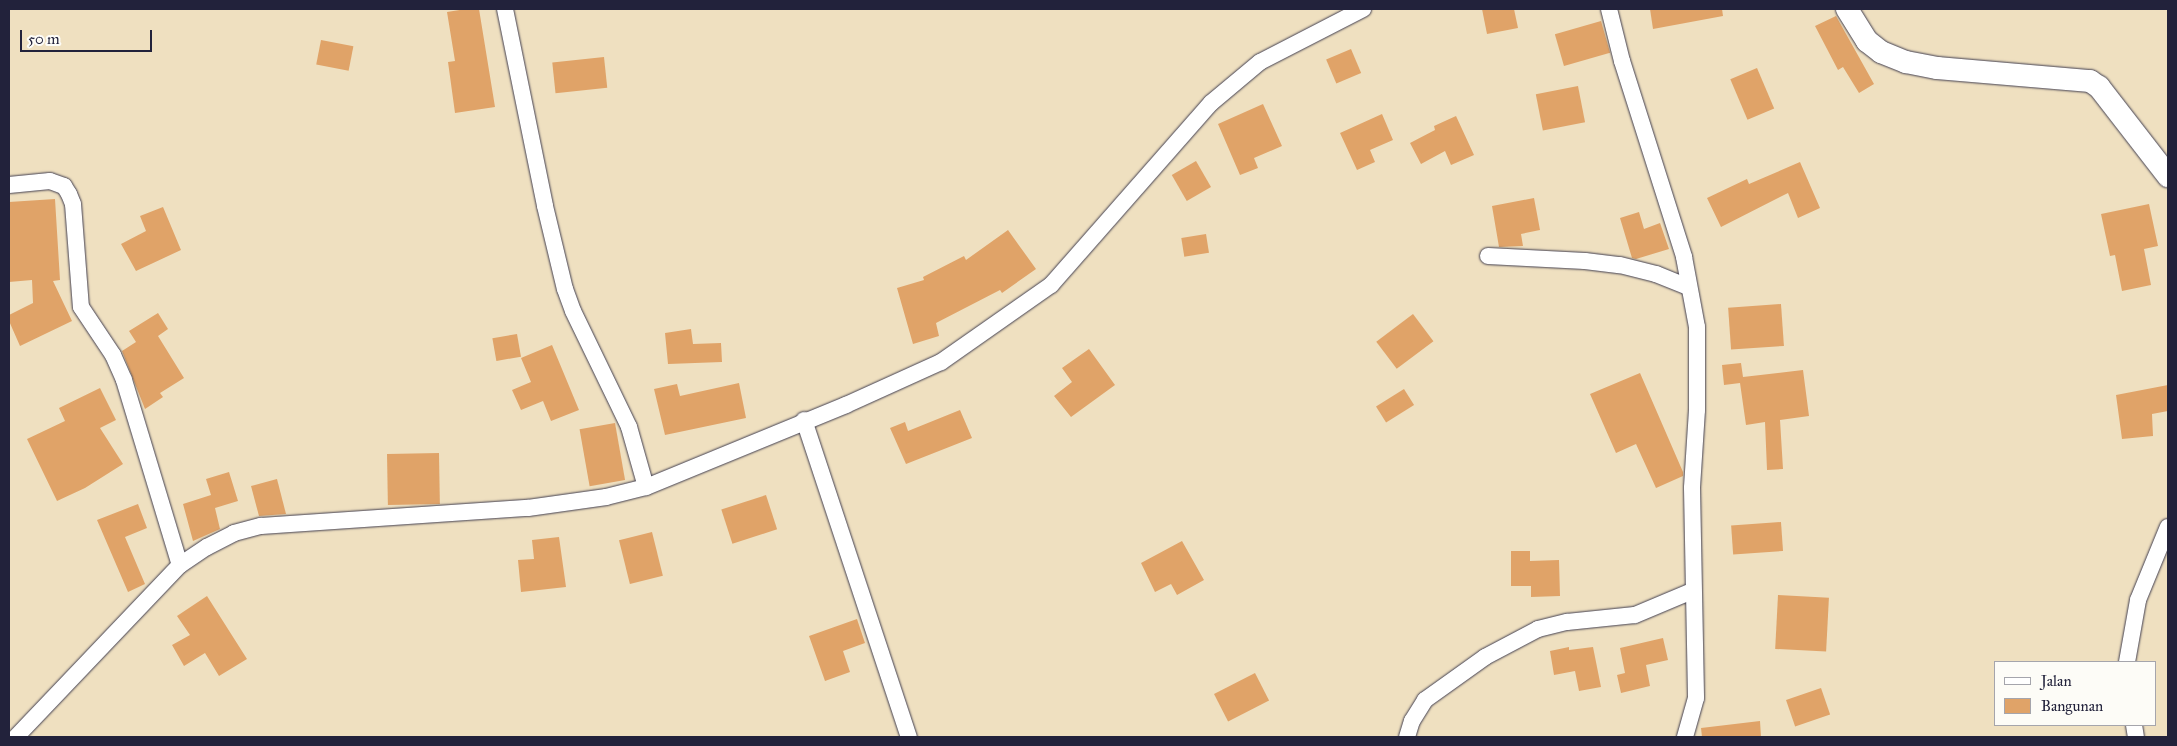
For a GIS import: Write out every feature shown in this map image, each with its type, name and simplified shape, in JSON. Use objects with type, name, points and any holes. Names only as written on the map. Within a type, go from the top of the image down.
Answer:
[{"type":"street","points":[[505,9],[545,206],[565,290],[629,428],[646,487]]},
{"type":"street","points":[[16,737],[180,564],[206,547],[234,533],[261,526],[528,508],[606,497],[646,487],[804,420],[846,405],[941,362],[1051,285],[1211,103],[1260,62],[1363,9]]},
{"type":"street","points":[[1609,9],[1622,61],[1684,257],[1697,327],[1698,355],[1692,488],[1692,591],[1696,698],[1685,737]]},
{"type":"street","points":[[1847,9],[1867,40],[1881,52],[1906,62],[1937,68],[2079,79],[2090,82],[2099,87],[2168,176]]},
{"type":"street","points":[[9,185],[50,180],[64,186],[69,194],[73,204],[81,307],[113,355],[124,380],[180,564]]},
{"type":"street","points":[[1488,256],[1585,261],[1620,265],[1656,274],[1689,287]]},
{"type":"street","points":[[804,420],[909,737]]},
{"type":"street","points":[[2127,661],[2138,600],[2168,527]]},
{"type":"street","points":[[1407,737],[1412,721],[1425,700],[1485,657],[1538,630],[1567,622],[1635,615],[1692,591]]},
{"type":"building","points":[[479,9],[495,107],[455,113],[448,62],[455,61],[447,12]]},
{"type":"building","points":[[1482,9],[1514,9],[1518,28],[1487,34]]},
{"type":"building","points":[[1650,9],[1722,9],[1723,16],[1653,29]]},
{"type":"building","points":[[1836,16],[1874,84],[1859,93],[1843,67],[1838,70],[1815,26]]},
{"type":"building","points":[[1601,21],[1610,53],[1564,66],[1555,34]]},
{"type":"building","points":[[321,40],[353,46],[349,71],[316,65]]},
{"type":"building","points":[[1351,49],[1361,73],[1336,83],[1326,60]]},
{"type":"building","points":[[604,57],[607,88],[556,93],[552,62]]},
{"type":"building","points":[[1757,68],[1774,109],[1747,120],[1730,79]]},
{"type":"building","points":[[1578,86],[1585,122],[1543,131],[1536,94]]},
{"type":"building","points":[[1263,104],[1282,146],[1254,158],[1258,168],[1240,175],[1218,124]]},
{"type":"building","points":[[1382,114],[1393,140],[1370,150],[1375,162],[1357,170],[1340,133]]},
{"type":"building","points":[[1456,116],[1474,155],[1451,165],[1445,151],[1421,164],[1410,143],[1435,130],[1434,126]]},
{"type":"building","points":[[1196,161],[1211,187],[1187,201],[1172,175]]},
{"type":"building","points":[[1800,162],[1820,208],[1798,218],[1788,193],[1721,227],[1707,198],[1747,179],[1749,184]]},
{"type":"building","points":[[1534,198],[1540,230],[1521,234],[1523,246],[1499,247],[1492,206]]},
{"type":"building","points":[[55,199],[60,280],[53,281],[72,321],[20,346],[9,321],[9,315],[33,303],[32,280],[9,282],[9,202]]},
{"type":"building","points":[[2149,204],[2158,246],[2144,249],[2151,285],[2122,291],[2115,255],[2110,256],[2101,214]]},
{"type":"building","points":[[163,207],[181,250],[136,271],[121,244],[146,231],[140,216]]},
{"type":"building","points":[[1639,212],[1644,229],[1660,223],[1669,249],[1636,259],[1632,258],[1620,218]]},
{"type":"building","points":[[1008,230],[1036,269],[1002,293],[1000,290],[936,323],[939,336],[913,344],[897,288],[924,280],[923,277],[964,256],[966,260]]},
{"type":"building","points":[[1206,234],[1209,253],[1184,257],[1181,238]]},
{"type":"building","points":[[1781,304],[1784,346],[1731,350],[1728,308]]},
{"type":"building","points":[[158,313],[168,329],[158,336],[184,378],[160,393],[163,397],[145,409],[122,351],[136,342],[129,331]]},
{"type":"building","points":[[1413,314],[1433,341],[1397,369],[1376,342]]},
{"type":"building","points":[[691,329],[693,344],[721,343],[722,362],[668,364],[665,333]]},
{"type":"building","points":[[517,334],[521,357],[496,361],[492,338]]},
{"type":"building","points":[[552,345],[579,410],[551,421],[543,401],[521,410],[512,390],[531,382],[521,358]]},
{"type":"building","points":[[1089,349],[1115,385],[1071,417],[1054,396],[1072,382],[1062,368]]},
{"type":"building","points":[[1741,363],[1743,377],[1803,370],[1809,416],[1780,420],[1783,469],[1767,470],[1765,422],[1746,425],[1740,383],[1724,385],[1722,365]]},
{"type":"building","points":[[1640,373],[1683,472],[1683,476],[1656,488],[1636,444],[1616,453],[1590,394]]},
{"type":"building","points":[[739,383],[746,418],[665,435],[654,389],[677,384],[680,396]]},
{"type":"building","points":[[2168,385],[2168,411],[2152,414],[2153,436],[2122,439],[2116,395]]},
{"type":"building","points":[[100,388],[116,420],[100,428],[123,464],[85,488],[57,501],[27,439],[65,421],[59,408]]},
{"type":"building","points":[[1404,389],[1414,405],[1386,423],[1376,406]]},
{"type":"building","points":[[960,410],[972,438],[906,464],[890,428],[905,422],[908,431]]},
{"type":"building","points":[[615,423],[625,480],[590,486],[580,429]]},
{"type":"building","points":[[439,453],[440,504],[388,505],[387,454]]},
{"type":"building","points":[[229,472],[238,501],[215,508],[220,529],[193,541],[183,504],[211,495],[206,479]]},
{"type":"building","points":[[277,479],[286,514],[259,516],[251,486]]},
{"type":"building","points":[[766,495],[777,529],[732,544],[721,510]]},
{"type":"building","points":[[138,504],[147,528],[125,537],[145,584],[128,592],[97,520]]},
{"type":"building","points":[[1781,522],[1783,551],[1733,554],[1731,525]]},
{"type":"building","points":[[652,532],[663,576],[630,584],[619,540]]},
{"type":"building","points":[[559,537],[566,587],[521,592],[518,560],[534,559],[532,540]]},
{"type":"building","points":[[1182,541],[1204,580],[1177,595],[1171,584],[1155,592],[1141,563]]},
{"type":"building","points":[[1511,551],[1530,551],[1530,561],[1559,560],[1560,596],[1531,597],[1531,586],[1511,586]]},
{"type":"building","points":[[1778,595],[1829,598],[1826,652],[1775,649]]},
{"type":"building","points":[[207,596],[247,659],[219,676],[205,653],[184,666],[172,645],[190,635],[177,616]]},
{"type":"building","points":[[857,619],[865,643],[843,651],[850,672],[825,681],[809,636]]},
{"type":"building","points":[[1663,638],[1668,660],[1646,665],[1650,686],[1621,693],[1617,675],[1625,673],[1620,648]]},
{"type":"building","points":[[1569,647],[1569,650],[1593,647],[1601,687],[1579,691],[1575,671],[1554,675],[1550,651]]},
{"type":"building","points":[[1255,673],[1269,701],[1228,722],[1214,694]]},
{"type":"building","points":[[1821,688],[1830,714],[1795,727],[1786,700]]},
{"type":"building","points":[[1760,721],[1761,737],[1702,737],[1701,728]]}]
